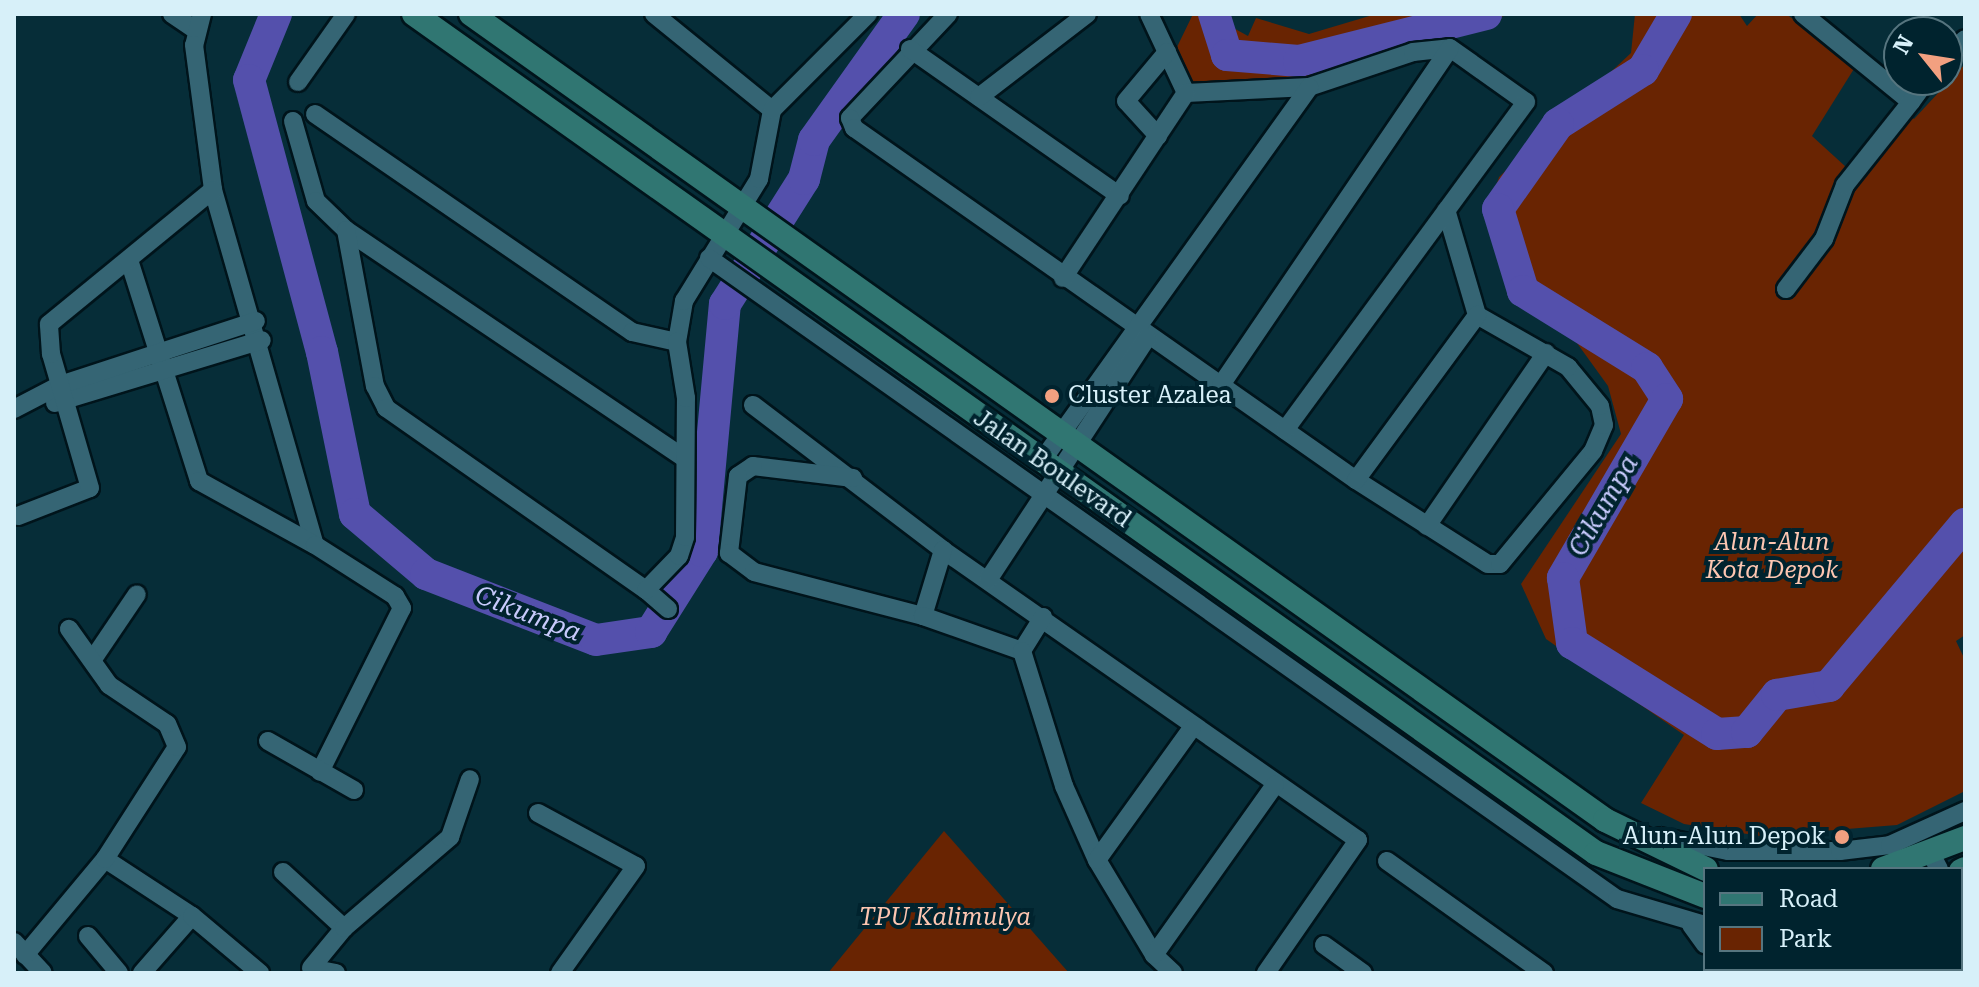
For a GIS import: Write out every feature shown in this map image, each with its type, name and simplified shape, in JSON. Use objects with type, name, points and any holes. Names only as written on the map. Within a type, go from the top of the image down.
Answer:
[{"type":"main road","name":"Jalan Boulevard","points":[[414,14],[724,235],[1047,474],[1596,853],[1703,895]]},
{"type":"main road","name":"Jalan Boulevard","points":[[471,14],[1066,441],[1375,650],[1605,820],[1703,868]]},
{"type":"main road","points":[[1896,867],[1935,861],[1965,838]]},
{"type":"street","points":[[172,14],[199,22],[213,190],[262,340],[315,545]]},
{"type":"street","points":[[298,82],[346,14]]},
{"type":"street","points":[[654,14],[772,110]]},
{"type":"street","points":[[346,230],[375,386],[386,408],[656,600],[679,556],[685,537],[686,398],[677,342],[684,301],[740,209],[769,152],[772,110],[868,14]]},
{"type":"street","points":[[948,14],[910,49],[850,118],[854,128],[1142,334],[1356,480],[1488,564],[1500,564],[1593,451],[1604,425],[1600,406],[1568,367],[1477,315],[1446,210]]},
{"type":"street","points":[[979,97],[1087,14]]},
{"type":"street","points":[[1149,14],[1186,93]]},
{"type":"street","points":[[1803,14],[1911,102]]},
{"type":"street","points":[[1186,93],[1309,87],[1413,52],[1450,48],[1526,102],[1285,430]]},
{"type":"street","points":[[1221,385],[1450,48]]},
{"type":"street","points":[[910,49],[1120,196]]},
{"type":"street","points":[[1158,136],[1126,101],[1167,52]]},
{"type":"street","points":[[988,580],[1066,441],[1309,87]]},
{"type":"street","points":[[1063,278],[1186,93]]},
{"type":"street","points":[[1786,289],[1824,239],[1845,185],[1915,96]]},
{"type":"street","points":[[315,114],[632,332],[677,342]]},
{"type":"street","points":[[293,121],[316,201],[346,230],[684,458]]},
{"type":"street","points":[[18,516],[90,488],[64,404],[49,324],[213,190]]},
{"type":"street","points":[[709,258],[1047,474],[1617,899],[1698,925]]},
{"type":"street","points":[[129,260],[199,481],[315,545],[395,596],[402,608],[320,772]]},
{"type":"street","points":[[1356,480],[1477,315]]},
{"type":"street","points":[[14,409],[38,401],[60,385],[158,350],[256,321]]},
{"type":"street","points":[[38,401],[64,404],[262,340]]},
{"type":"street","points":[[1427,526],[1546,353]]},
{"type":"street","points":[[753,405],[854,478],[943,550],[1043,617],[1192,728],[1358,840],[1266,973]]},
{"type":"street","points":[[854,478],[753,466],[738,476],[729,553],[754,572],[923,616],[1022,651]]},
{"type":"street","points":[[923,616],[943,550]]},
{"type":"street","points":[[93,659],[137,594]]},
{"type":"street","points":[[1043,617],[1022,651],[1064,786],[1097,860],[1154,955],[1173,973]]},
{"type":"street","points":[[43,973],[20,948],[105,859],[177,747],[167,724],[109,685],[69,629]]},
{"type":"street","points":[[1097,860],[1192,728]]},
{"type":"street","points":[[268,741],[354,790]]},
{"type":"street","points":[[309,971],[344,928],[450,837],[470,779]]},
{"type":"street","points":[[1154,955],[1275,785]]},
{"type":"street","points":[[1660,837],[1728,851],[1840,851],[1890,845],[1965,811]]},
{"type":"street","points":[[538,813],[636,866],[560,973]]},
{"type":"street","points":[[105,859],[192,916],[260,973]]},
{"type":"street","points":[[1387,861],[1518,966],[1544,973]]},
{"type":"street","points":[[283,872],[344,928]]},
{"type":"street","points":[[154,969],[192,916]]},
{"type":"street","points":[[88,936],[119,973]]},
{"type":"street","points":[[1324,945],[1363,973]]},
{"type":"street","points":[[309,971],[336,973]]},
{"type":"green space","points":[[1193,14],[1208,14],[1248,36],[1256,18],[1309,34],[1376,14],[1510,14],[1308,81],[1194,84],[1177,47]]},
{"type":"green space","name":"Alun-Alun Kota Depok","points":[[1635,14],[1739,14],[1747,26],[1758,14],[1786,14],[1857,64],[1812,136],[1846,167],[1900,107],[1914,119],[1935,96],[1963,96],[1965,64],[1965,635],[1956,641],[1965,660],[1965,791],[1897,825],[1760,836],[1684,824],[1641,803],[1684,735],[1546,639],[1521,584],[1621,434],[1608,386],[1486,217],[1499,177],[1631,53]]},
{"type":"green space","name":"TPU Kalimulya","points":[[944,831],[1069,973],[828,973]]},
{"type":"waterway","name":"Cikumpa","points":[[276,14],[249,80],[322,352],[355,514],[426,574],[596,640],[651,632],[702,551],[725,304],[804,179],[814,140],[904,14]]},
{"type":"waterway","name":"Cikumpa","points":[[1214,14],[1227,55],[1299,61],[1486,14]]},
{"type":"waterway","name":"Cikumpa","points":[[1676,14],[1643,70],[1558,124],[1498,209],[1523,291],[1647,368],[1667,399],[1563,578],[1572,643],[1717,734],[1747,732],[1777,695],[1829,686],[1965,524]]},
{"type":"place","name":"Cluster Azalea","points":[[1052,396]]},
{"type":"place","name":"Alun-Alun Depok","points":[[1842,837]]}]
